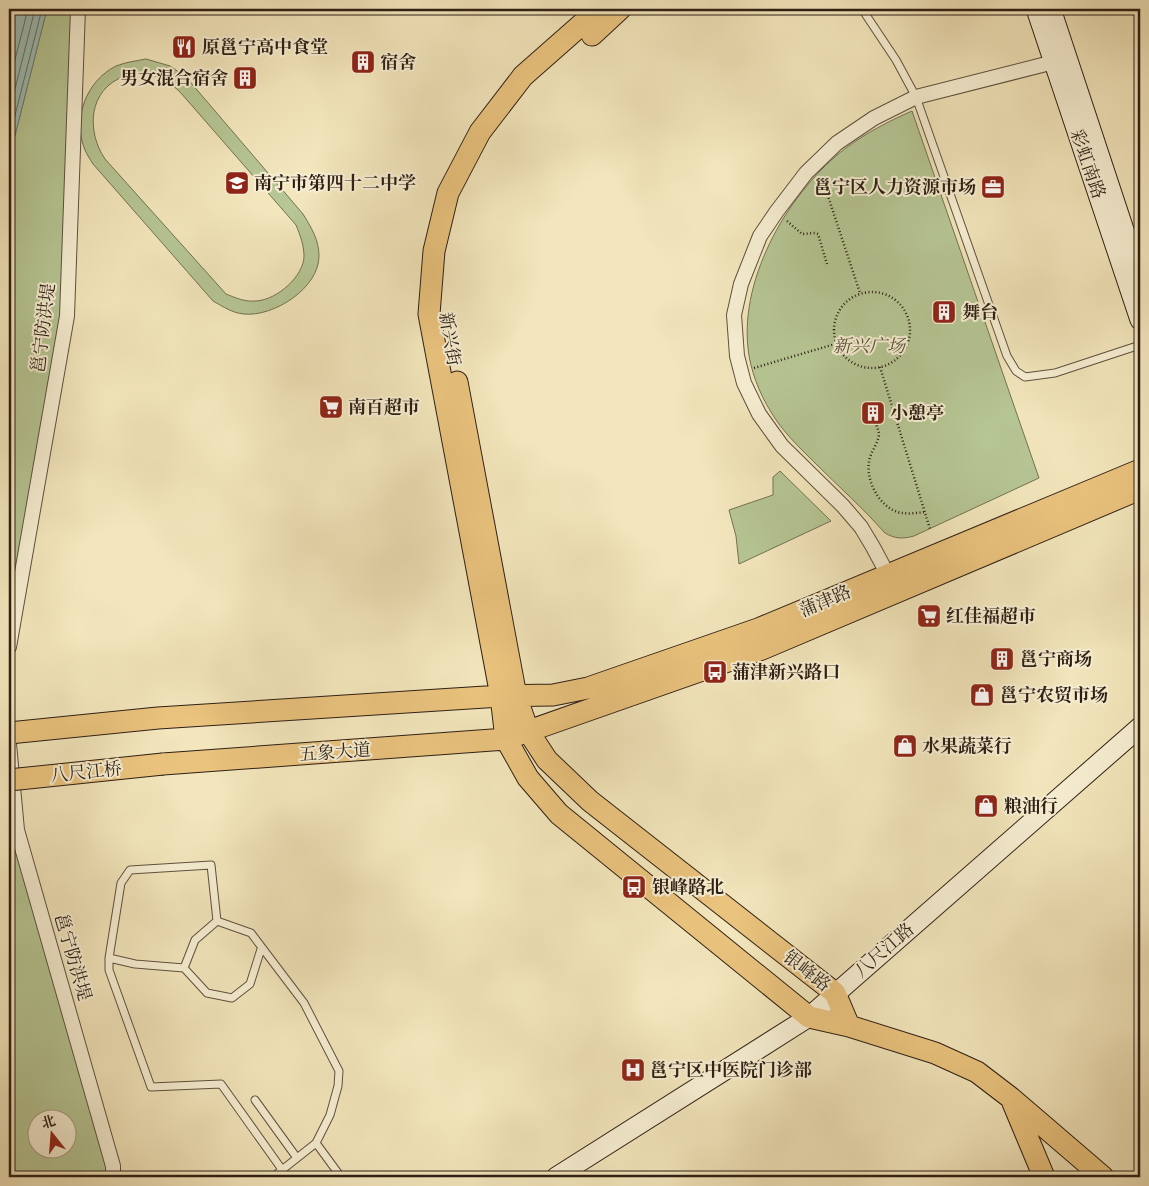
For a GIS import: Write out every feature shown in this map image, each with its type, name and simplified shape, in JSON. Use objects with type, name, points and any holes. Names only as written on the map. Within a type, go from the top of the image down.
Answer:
[{"type":"main road","name":"新兴街","points":[[508,696],[429,314],[434,251],[448,193],[480,132],[523,76],[599,9]]},
{"type":"main road","name":"新兴街","points":[[508,696],[444,313],[448,254],[462,198],[492,140],[534,86],[620,9]]},
{"type":"main road","name":"蒲津路","points":[[508,696],[553,695],[588,688],[758,630],[1140,470]]},
{"type":"main road","name":"蒲津路","points":[[506,739],[762,649],[1140,489]]},
{"type":"main road","points":[[9,733],[158,718],[508,696],[506,739]]},
{"type":"main road","name":"银峰路","points":[[508,696],[528,731],[548,760],[590,801],[836,993],[849,1026]]},
{"type":"main road","name":"银峰路","points":[[506,739],[528,778],[559,814],[809,1017],[849,1026]]},
{"type":"main road","name":"五象大道","points":[[163,764],[506,739]]},
{"type":"main road","name":"八尺江桥","points":[[9,780],[163,764]]},
{"type":"main road","points":[[849,1026],[935,1053],[977,1072],[1011,1098],[1103,1177]]},
{"type":"main road","points":[[1011,1098],[1044,1177]]},
{"type":"street","name":"邕宁防洪堤","points":[[9,647],[67,316],[78,9]]},
{"type":"street","name":"彩虹南路","points":[[1036,9],[1140,320]]},
{"type":"street","name":"彩虹南路","points":[[1051,9],[1140,278]]},
{"type":"street","points":[[888,575],[873,547],[855,520],[782,446],[758,414],[744,383],[737,356],[734,315],[741,284],[760,236],[777,211],[806,172],[837,143],[874,118],[916,97],[1054,62]]},
{"type":"street","name":"八尺江路","points":[[556,1177],[809,1017],[1140,727]]},
{"type":"street","name":"邕宁防洪堤","points":[[9,744],[17,830],[112,1174]]},
{"type":"lane","points":[[862,9],[896,60],[916,97],[1007,356],[1016,371],[1025,377],[1046,375],[1140,345]]},
{"type":"lane","points":[[217,921],[211,865],[130,870],[121,883],[109,958],[109,970],[151,1087],[220,1084],[283,1171]]},
{"type":"lane","points":[[217,921],[251,933],[261,949],[304,1003],[339,1072],[338,1086],[330,1115],[316,1143],[273,1177]]},
{"type":"lane","points":[[184,968],[195,940],[217,921]]},
{"type":"lane","points":[[109,958],[135,964],[184,968],[207,993],[232,998],[250,984],[261,949]]},
{"type":"lane","points":[[255,1100],[297,1158]]},
{"type":"lane","points":[[316,1143],[341,1177]]},
{"type":"path","points":[[820,171],[860,293]]},
{"type":"path","points":[[777,211],[802,234],[815,232],[818,234],[827,264]]},
{"type":"path","points":[[880,292],[889,295],[904,308],[910,332],[906,348],[890,363],[880,367],[869,368],[859,366],[849,361],[836,344],[833,333],[837,312],[847,300],[860,293],[880,292]]},
{"type":"path","points":[[752,369],[836,344]]},
{"type":"path","points":[[880,367],[930,529]]},
{"type":"path","points":[[869,402],[879,433],[879,438],[868,464],[872,486],[879,498],[895,511],[915,514],[925,512]]},
{"type":"green space","points":[[47,9],[78,9],[67,316],[9,647],[9,159]]},
{"type":"green space","points":[[146,59],[170,66],[186,77],[303,214],[309,224],[318,245],[317,268],[312,279],[303,289],[281,305],[256,314],[244,314],[232,311],[213,301],[93,164],[85,150],[81,138],[81,114],[84,102],[90,91],[97,81],[116,66]],"holes":[[[147,74],[162,78],[180,92],[296,225],[303,248],[303,264],[294,279],[280,292],[264,300],[252,301],[226,294],[105,159],[99,148],[93,124],[97,101],[113,82],[128,75]]]},
{"type":"green space","name":"新兴广场","points":[[912,111],[1039,478],[914,536],[899,538],[885,533],[797,445],[775,419],[763,397],[753,372],[748,348],[748,320],[752,292],[761,264],[773,237],[788,211],[806,187],[825,166],[846,148],[878,128]]},
{"type":"green space","points":[[780,471],[831,521],[739,564],[736,536],[729,510],[773,495],[773,477]]},
{"type":"green space","points":[[9,744],[17,830],[113,1177],[9,1177]]},
{"type":"water","points":[[9,9],[47,9],[9,159]]},
{"type":"place","name":"原邕宁高中食堂","points":[[184,47]]},
{"type":"place","name":"宿舍","points":[[363,62]]},
{"type":"place","name":"男女混合宿舍","points":[[245,78]]},
{"type":"place","name":"南宁市第四十二中学","points":[[237,183]]},
{"type":"place","name":"邕宁区人力资源市场","points":[[993,187]]},
{"type":"place","name":"舞台","points":[[944,312]]},
{"type":"place","name":"南百超市","points":[[331,407]]},
{"type":"place","name":"小憩亭","points":[[873,413]]},
{"type":"place","name":"红佳福超市","points":[[929,616]]},
{"type":"place","name":"邕宁商场","points":[[1002,659]]},
{"type":"place","name":"蒲津新兴路口","points":[[715,672]]},
{"type":"place","name":"邕宁农贸市场","points":[[982,695]]},
{"type":"place","name":"水果蔬菜行","points":[[905,746]]},
{"type":"place","name":"粮油行","points":[[986,806]]},
{"type":"place","name":"银峰路北","points":[[634,887]]},
{"type":"place","name":"邕宁区中医院门诊部","points":[[633,1070]]}]
